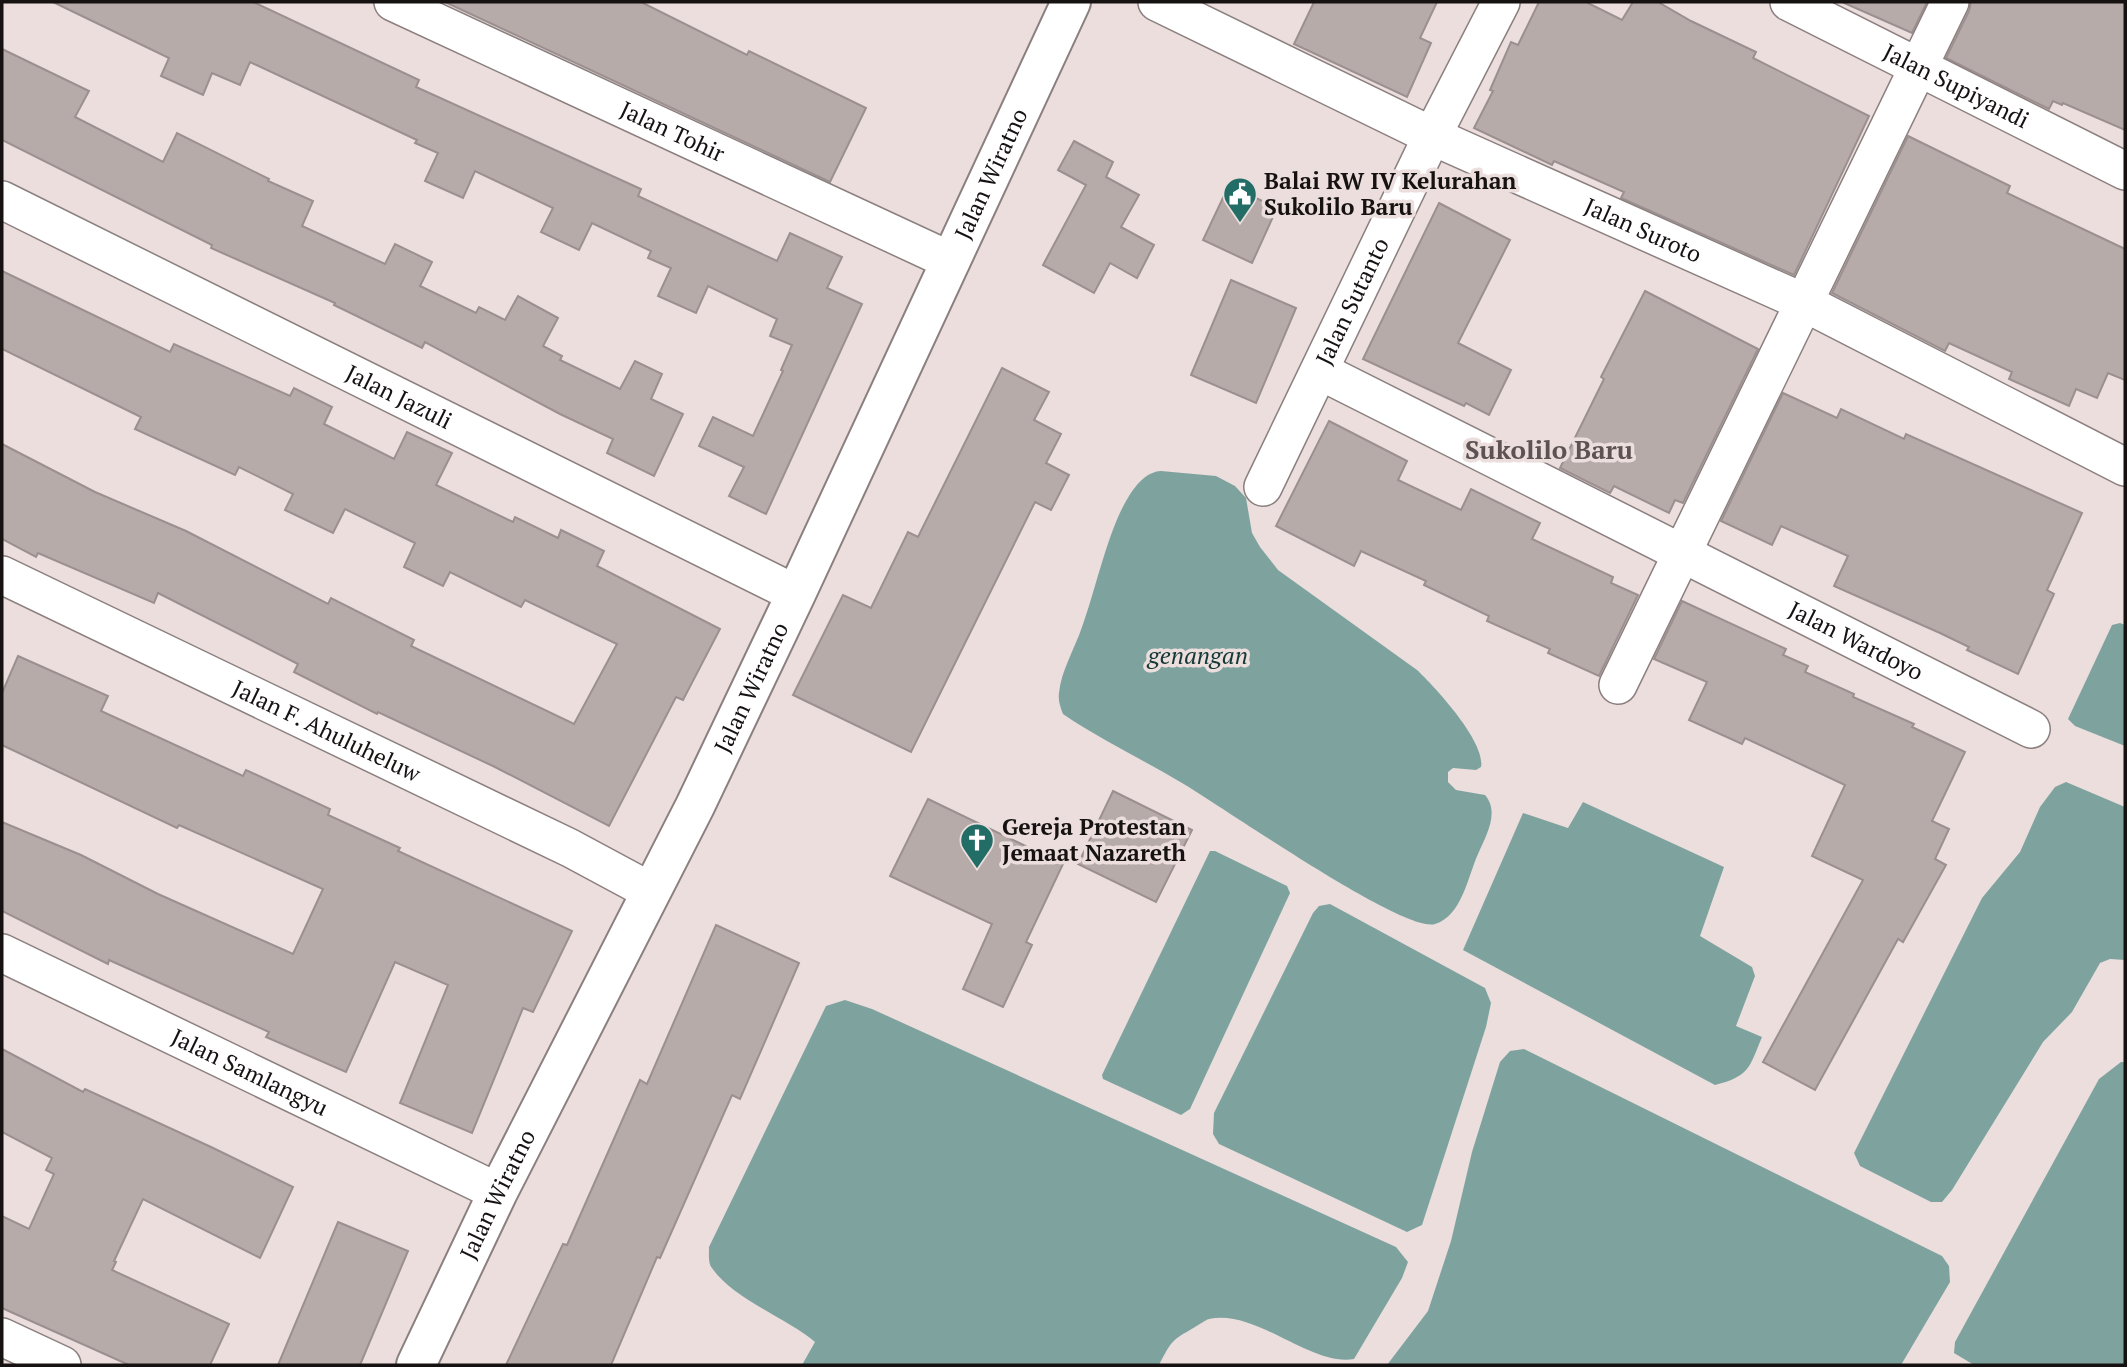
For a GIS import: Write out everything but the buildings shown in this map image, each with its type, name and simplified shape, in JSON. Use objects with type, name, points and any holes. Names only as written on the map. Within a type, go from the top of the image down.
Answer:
[{"type":"main road","name":"Jalan Wiratno","points":[[416,1365],[498,1192],[695,806],[1071,2]]},
{"type":"street","name":"Jalan Tohir","points":[[393,2],[951,261]]},
{"type":"street","name":"Jalan Suroto","points":[[1157,2],[1432,136],[1803,302],[2125,467]]},
{"type":"street","name":"Jalan Sutanto","points":[[1263,487],[1432,136],[1501,2]]},
{"type":"street","name":"Jalan Supiyandi","points":[[1789,2],[2125,171]]},
{"type":"street","points":[[1618,685],[1950,2]]},
{"type":"street","name":"Jalan Jazuli","points":[[2,200],[796,594]]},
{"type":"street","name":"Jalan Wardoyo","points":[[1320,371],[2031,729]]},
{"type":"street","name":"Jalan F. Ahuluheluw","points":[[2,575],[570,848],[650,891]]},
{"type":"street","name":"Jalan Samlangyu","points":[[2,953],[498,1192]]},
{"type":"street","points":[[2,1337],[62,1365]]},
{"type":"water","name":"genangan","points":[[1161,471],[1216,476],[1235,486],[1246,498],[1252,533],[1278,570],[1417,670],[1468,730],[1476,744],[1481,767],[1476,770],[1453,768],[1448,772],[1448,782],[1456,790],[1485,795],[1491,816],[1488,832],[1463,894],[1452,913],[1444,920],[1435,924],[1417,922],[1351,890],[1182,783],[1063,714],[1059,698],[1062,676],[1082,627],[1115,525],[1129,496],[1139,483],[1146,476]]},
{"type":"water","points":[[2112,625],[2125,625],[2125,746],[2075,726],[2068,719]]},
{"type":"water","points":[[2066,782],[2125,807],[2125,960],[2110,959],[2100,963],[2072,1012],[2043,1042],[1952,1190],[1942,1202],[1931,1202],[1860,1166],[1854,1153],[1982,898],[2020,852],[2040,807],[2055,787]]},
{"type":"water","points":[[1583,802],[1724,867],[1700,936],[1752,967],[1755,976],[1736,1026],[1762,1037],[1751,1063],[1735,1078],[1715,1085],[1463,950],[1523,813],[1568,828]]},
{"type":"water","points":[[1210,851],[1287,886],[1290,893],[1190,1109],[1181,1115],[1103,1079],[1102,1075]]},
{"type":"water","points":[[1330,904],[1485,988],[1491,1003],[1486,1027],[1422,1225],[1407,1232],[1219,1144],[1213,1134],[1214,1113],[1313,913],[1319,906]]},
{"type":"water","points":[[845,1000],[872,1009],[1396,1247],[1408,1262],[1402,1278],[1354,1359],[1320,1355],[1264,1329],[1227,1318],[1207,1320],[1181,1335],[1170,1346],[1159,1365],[802,1365],[815,1342],[732,1289],[711,1266],[709,1247],[826,1006]]},
{"type":"water","points":[[1524,1049],[1942,1256],[1949,1266],[1950,1282],[1901,1365],[1387,1365],[1428,1311],[1451,1241],[1472,1152],[1500,1062],[1510,1051]]},
{"type":"water","points":[[2121,1062],[2125,1062],[2125,1365],[1974,1365],[1954,1353],[1955,1342],[2099,1079]]},
{"type":"place","name":"Balai RW IV Kelurahan Sukolilo Baru","points":[[1240,224]]},
{"type":"place","name":"Gereja Protestan Jemaat Nazareth","points":[[977,870]]},
{"type":"district","name":"Sukolilo Baru","points":[[1549,450]]}]
